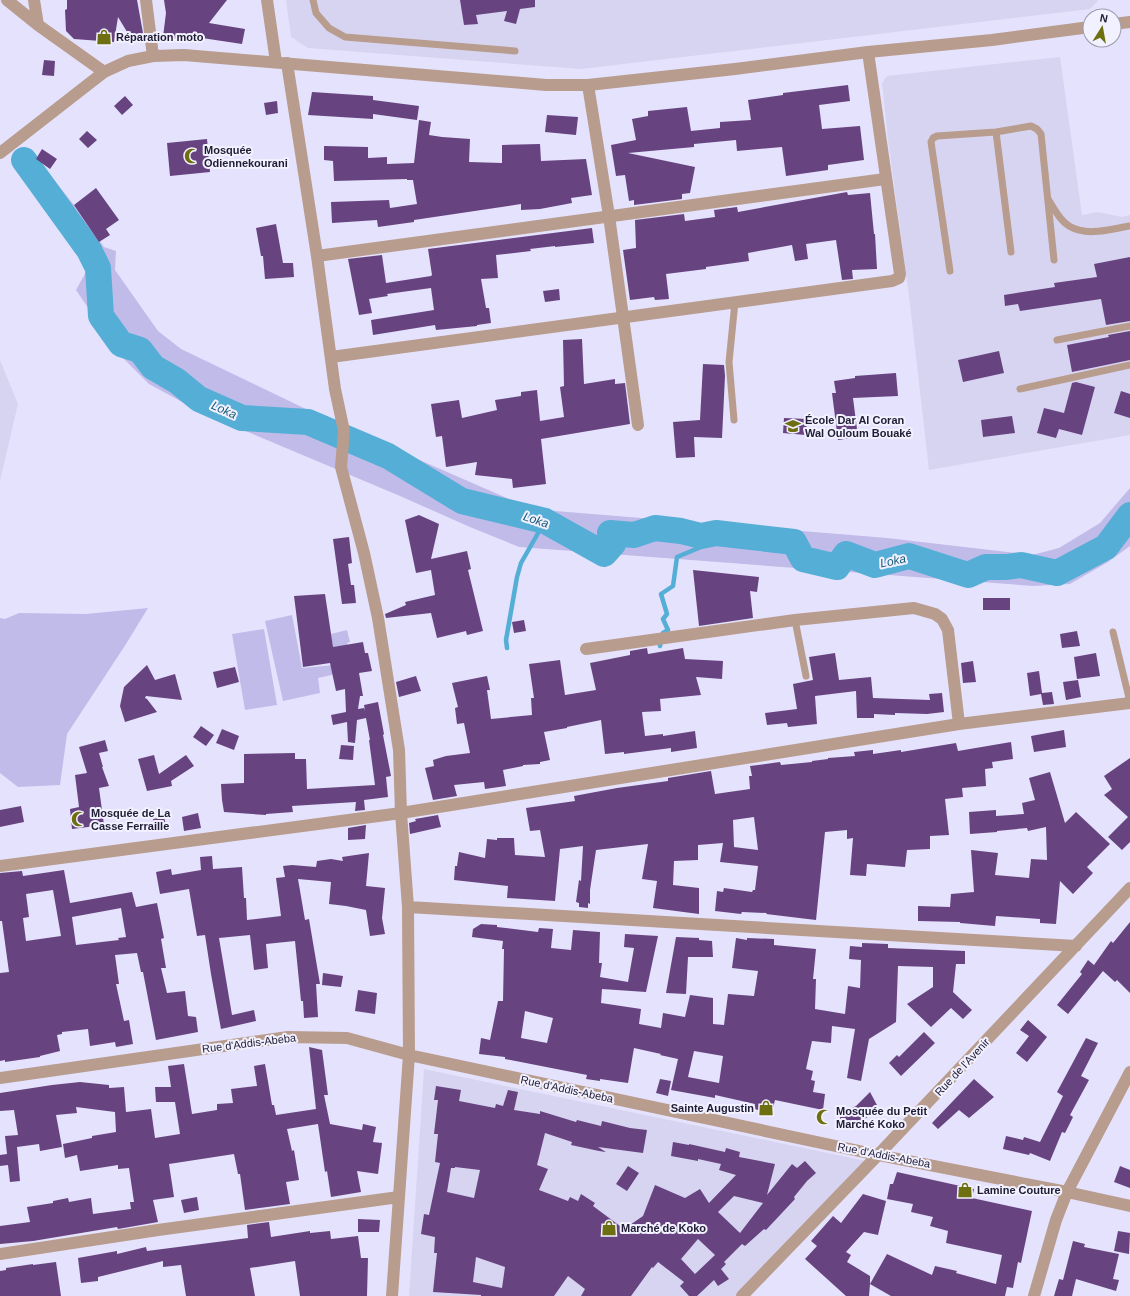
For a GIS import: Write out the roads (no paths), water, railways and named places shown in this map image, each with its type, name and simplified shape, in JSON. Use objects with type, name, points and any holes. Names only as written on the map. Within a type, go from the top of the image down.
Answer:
[{"type":"street","points":[[7,0],[104,72]]},
{"type":"street","points":[[34,0],[38,24]]},
{"type":"street","points":[[146,0],[153,56]]},
{"type":"street","points":[[268,0],[281,62],[316,256],[335,389],[344,431],[341,467],[364,553],[378,618],[399,750],[401,813],[408,907],[409,1055],[392,1296]]},
{"type":"street","points":[[0,153],[104,72],[128,62],[153,56],[184,55],[546,85],[588,85],[735,69],[868,52],[992,40],[1082,28]]},
{"type":"street","points":[[331,357],[892,281],[899,278],[900,274],[885,179],[868,52]]},
{"type":"street","points":[[588,85],[609,216],[638,425]]},
{"type":"street","points":[[316,256],[885,179]]},
{"type":"street","points":[[586,649],[795,620],[914,608],[935,614],[942,620],[948,630],[959,724]]},
{"type":"street","points":[[0,866],[401,813],[959,724],[1130,702]]},
{"type":"street","name":"Rue de l'Avenir","points":[[742,1296],[878,1155],[1130,888]]},
{"type":"street","points":[[408,907],[1076,946]]},
{"type":"street","name":"Rue d'Addis-Abeba","points":[[0,1078],[288,1037],[347,1038],[409,1055],[878,1155],[1067,1192],[1130,1206]]},
{"type":"street","points":[[1034,1296],[1056,1220],[1067,1192],[1130,1072]]},
{"type":"street","points":[[0,1254],[158,1230],[399,1197]]},
{"type":"lane","points":[[313,0],[316,13],[328,28],[345,37],[515,51]]},
{"type":"lane","points":[[950,271],[931,142],[933,138],[938,136],[996,132],[1031,126],[1037,129],[1040,134],[1054,260]]},
{"type":"lane","points":[[996,132],[1011,252]]},
{"type":"lane","points":[[1046,195],[1058,215],[1069,226],[1083,231],[1097,232],[1130,226]]},
{"type":"lane","points":[[734,420],[729,362],[735,302]]},
{"type":"lane","points":[[1057,340],[1130,326]]},
{"type":"lane","points":[[1020,388],[1130,366]]},
{"type":"lane","points":[[795,620],[806,676]]},
{"type":"lane","points":[[1113,632],[1130,702]]},
{"type":"waterway","name":"Loka","points":[[24,160],[89,250],[98,268],[101,316],[121,344],[140,350],[153,367],[177,381],[199,399],[242,418],[308,422],[388,456],[462,501],[545,521],[604,554],[613,544],[610,533],[634,535],[655,528],[681,531],[701,536],[716,533],[794,542],[803,559],[837,567],[846,554],[875,565],[909,556],[968,575],[986,567],[1021,565],[1057,573],[1106,547],[1130,515]]},
{"type":"waterway","points":[[507,648],[506,640],[517,577],[521,563],[545,521]]},
{"type":"waterway","points":[[660,646],[663,633],[668,630],[663,619],[667,614],[661,594],[673,586],[677,557],[701,547],[701,536]]},
{"type":"place","name":"Réparation moto","points":[[104,37]]},
{"type":"place","name":"Mosquée Odiennekourani","points":[[192,156]]},
{"type":"place","name":"École Dar Al Coran Wal Ouloum Bouaké","points":[[793,426]]},
{"type":"place","name":"Mosquée de La Casse Ferraille","points":[[79,819]]},
{"type":"place","name":"Sainte Augustin","points":[[766,1108]]},
{"type":"place","name":"Mosquée du Petit Marché Koko","points":[[824,1117]]},
{"type":"place","name":"Lamine Couture","points":[[965,1190]]},
{"type":"place","name":"Marché de Koko","points":[[609,1228]]}]
